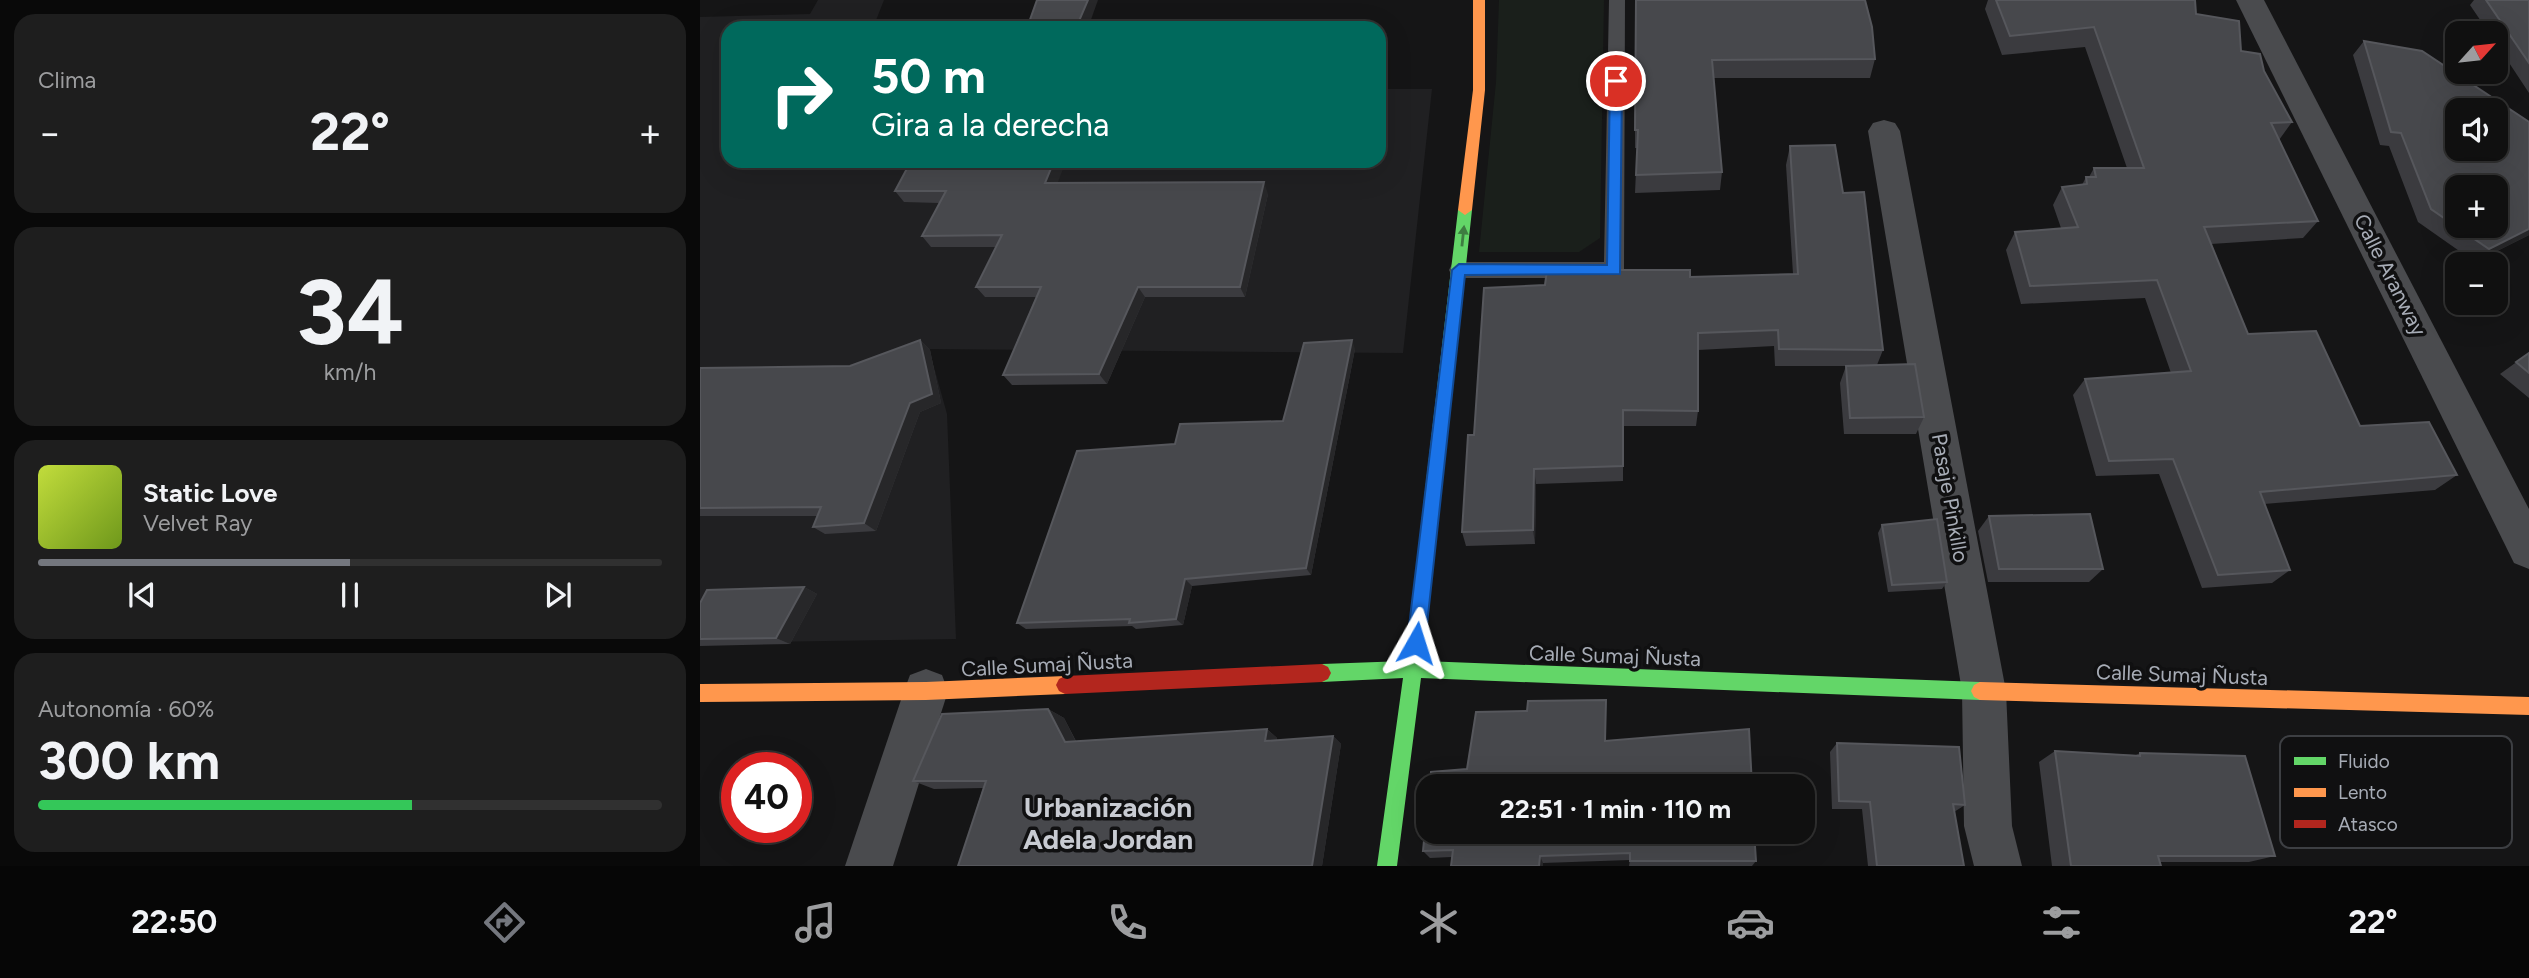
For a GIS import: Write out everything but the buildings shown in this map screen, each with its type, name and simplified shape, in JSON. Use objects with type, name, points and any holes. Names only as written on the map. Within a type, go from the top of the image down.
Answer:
[{"type":"street","points":[[1387,866],[1413,669],[1479,90],[1479,0]]},
{"type":"street","name":"Calle Aranway","points":[[2250,0],[2529,550]]},
{"type":"street","name":"Pasaje Pinkillo","points":[[1884,131],[1984,691],[1988,826],[1998,866]]},
{"type":"street","name":"Calle Sumaj Ñusta","points":[[700,693],[926,691],[1413,669],[1984,691],[2529,706]]},
{"type":"street","points":[[869,866],[926,691]]},
{"type":"lane","points":[[1459,270],[1615,270],[1617,0]]},
{"type":"shaded area","points":[[818,0],[884,0],[876,21],[721,21],[721,168],[1386,168],[1386,89],[1432,89],[1403,353],[929,349],[947,414],[956,639],[700,643],[700,17],[810,14]]},
{"type":"shaded area","points":[[1499,0],[1604,0],[1600,238],[1579,252],[1479,252],[1496,82]]},
{"type":"traffic: fast","points":[[1387,866],[1413,669],[1465,210]]},
{"type":"traffic: fast","points":[[1322,673],[1413,669],[1980,691]]},
{"type":"traffic: slow","points":[[1465,210],[1479,90],[1479,0]]},
{"type":"traffic: slow","points":[[700,693],[926,691],[1065,685]]},
{"type":"traffic: slow","points":[[1980,691],[2529,706]]},
{"type":"traffic: jam","points":[[1065,685],[1322,673]]},
{"type":"district","name":"Urbanización Adela Jordan","points":[[1108,823]]},
{"type":"route","points":[[1416,643],[1459,270],[1615,270],[1616,81]]}]
